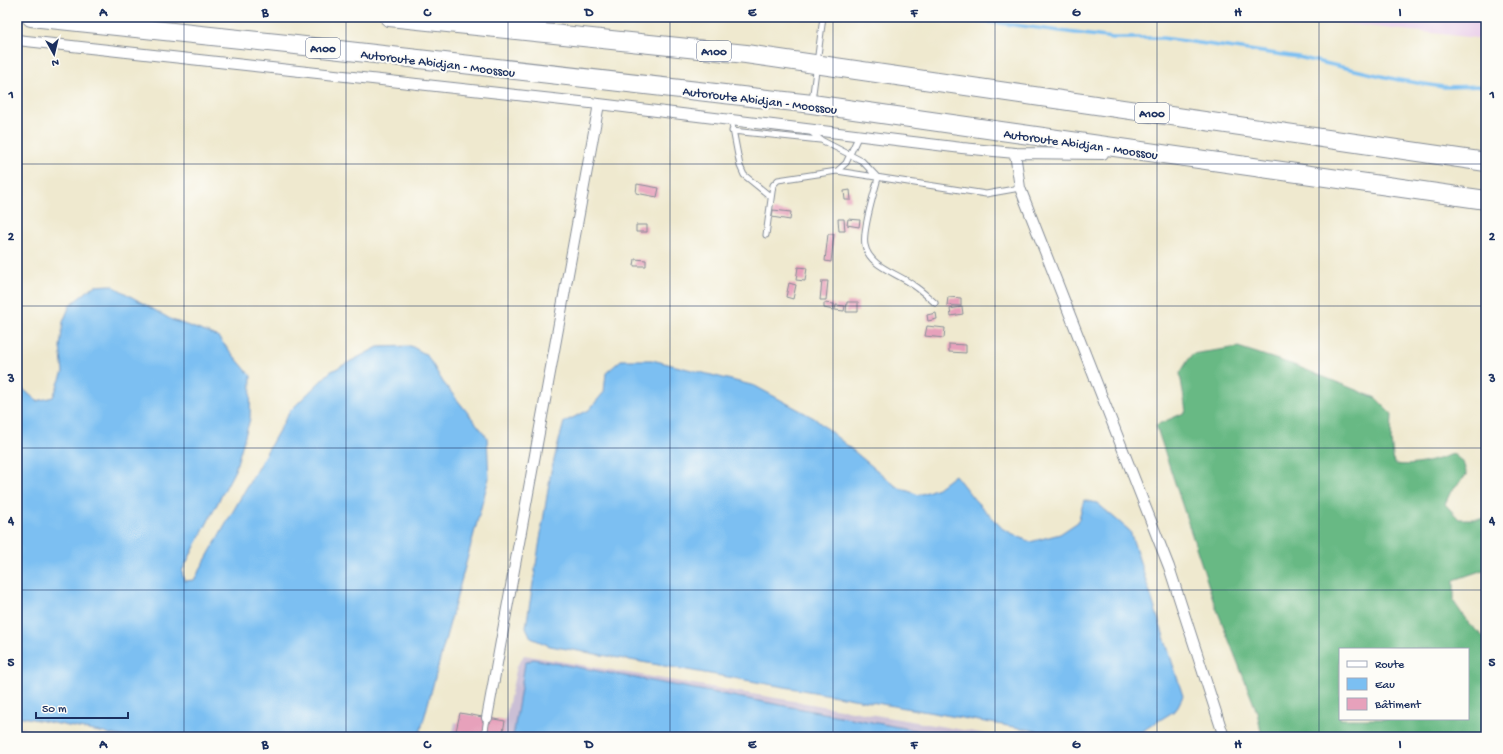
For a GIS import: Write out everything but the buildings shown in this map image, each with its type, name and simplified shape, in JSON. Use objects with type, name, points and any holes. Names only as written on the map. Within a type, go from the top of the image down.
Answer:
[{"type":"highway","name":"Autoroute Abidjan - Moossou","points":[[31,17],[287,44],[812,104],[1486,200]]},
{"type":"highway","name":"A100","points":[[388,17],[746,54],[1486,162]]},
{"type":"street","points":[[17,40],[599,104],[859,134],[962,148],[1015,153],[1096,153],[1280,178],[1350,181]]},
{"type":"street","points":[[487,718],[599,104]]},
{"type":"street","points":[[1015,153],[1020,188],[1169,567],[1224,737]]},
{"type":"lane","points":[[812,104],[823,17]]},
{"type":"lane","points":[[731,120],[738,160],[744,175],[771,197]]},
{"type":"lane","points":[[807,128],[820,140],[851,154],[862,161],[878,178]]},
{"type":"lane","points":[[732,131],[820,140]]},
{"type":"lane","points":[[837,171],[846,163],[859,134]]},
{"type":"lane","points":[[766,235],[772,185],[778,180],[837,171],[986,194],[1020,188]]},
{"type":"lane","points":[[878,178],[867,223],[864,243],[867,251],[876,262],[913,284],[935,303]]},
{"type":"lane","points":[[484,737],[487,718]]},
{"type":"shaded area","points":[[1284,17],[1486,17],[1486,39]]},
{"type":"shaded area","points":[[524,655],[1004,737],[452,737],[455,722],[458,723],[460,713],[505,721],[517,666]]},
{"type":"shaded area","points":[[17,727],[65,737],[17,737]]},
{"type":"green space","points":[[1238,347],[1294,365],[1376,398],[1392,414],[1391,440],[1394,464],[1417,464],[1453,454],[1463,462],[1467,475],[1451,491],[1445,504],[1459,519],[1486,519],[1486,569],[1454,580],[1454,602],[1469,624],[1486,639],[1486,737],[1262,737],[1257,712],[1214,602],[1156,425],[1186,412],[1180,373],[1192,354]]},
{"type":"water","points":[[111,285],[172,320],[217,336],[251,376],[250,419],[235,470],[182,571],[184,581],[194,580],[290,411],[330,372],[378,347],[411,346],[427,355],[443,382],[487,437],[489,478],[419,737],[125,737],[17,716],[17,384],[37,401],[53,397],[63,372],[60,347],[63,322],[70,305],[94,286]]},
{"type":"water","points":[[621,360],[652,360],[755,386],[814,418],[897,487],[919,495],[938,488],[955,475],[974,499],[1003,529],[1030,542],[1060,534],[1078,522],[1084,500],[1097,503],[1130,531],[1183,696],[1176,710],[1147,728],[1136,737],[1071,737],[550,646],[531,638],[526,627],[551,471],[564,422],[589,410],[604,392],[606,373]]},
{"type":"water","points":[[533,659],[952,737],[513,737],[525,663]]},
{"type":"waterway","points":[[917,17],[999,23],[1113,38],[1162,38],[1298,57],[1399,80],[1443,87],[1486,86]]}]
